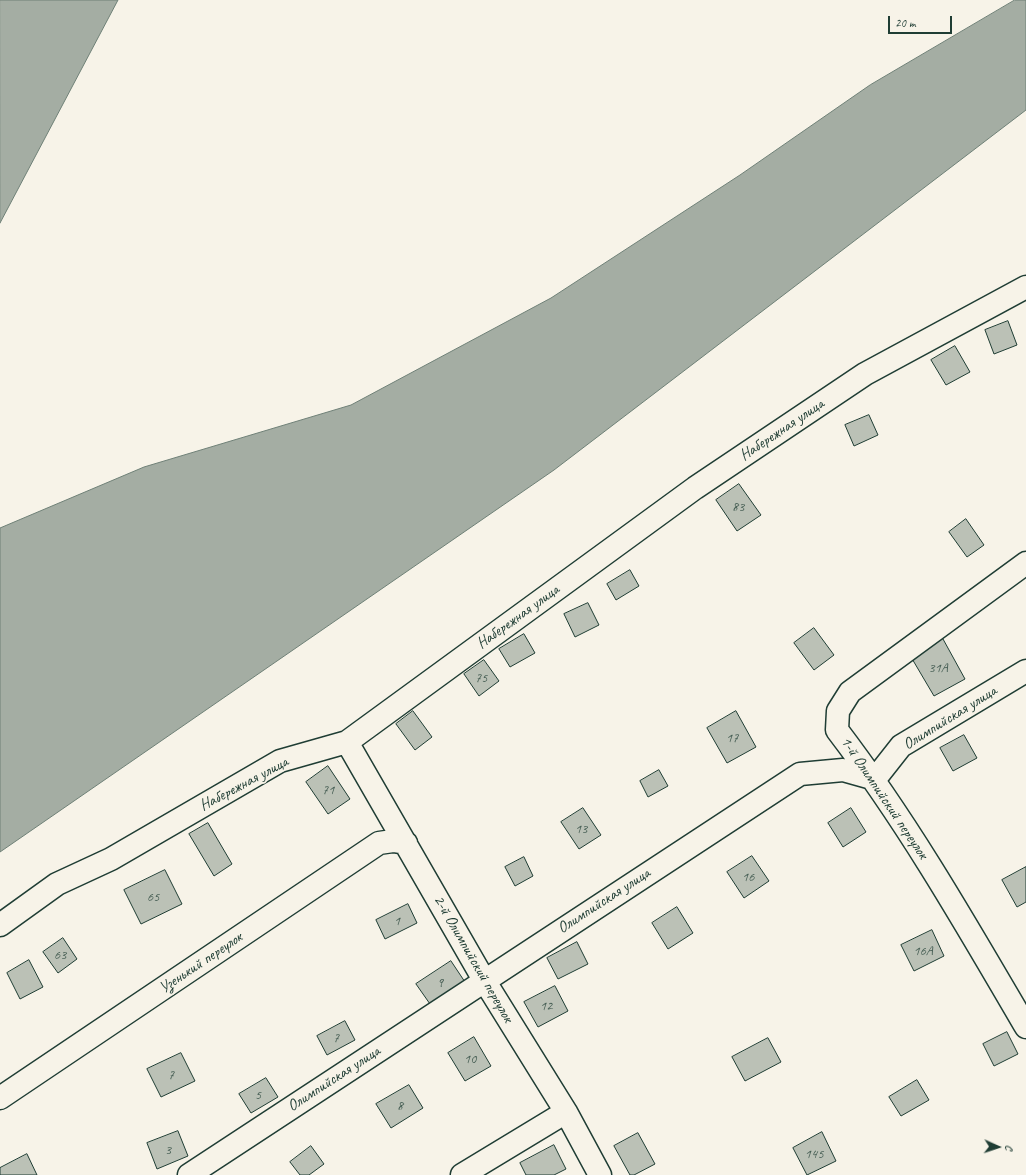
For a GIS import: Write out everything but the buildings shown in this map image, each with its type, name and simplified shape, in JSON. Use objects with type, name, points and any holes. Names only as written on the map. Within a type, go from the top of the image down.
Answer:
[{"type":"street","name":"Набережная улица","points":[[0,925],[56,884],[111,859],[280,761],[348,742],[695,488],[865,374],[1026,287]]},
{"type":"street","name":"1-й Олимпийский переулок","points":[[1026,563],[850,692],[838,711],[837,730],[875,779],[960,914],[1026,1028]]},
{"type":"street","name":"Олимпийская улица","points":[[189,1175],[800,774],[843,770],[875,779],[901,746],[1026,671]]},
{"type":"street","name":"2-й Олимпийский переулок","points":[[348,742],[484,980],[566,1112],[600,1175]]},
{"type":"street","name":"Узенький переулок","points":[[0,1098],[379,843],[393,841],[406,843]]},
{"type":"street","points":[[462,1175],[566,1112]]},
{"type":"shaded area","points":[[0,0],[118,0],[0,223]]},
{"type":"shaded area","points":[[1015,0],[1026,0],[1026,110],[554,470],[0,852],[0,528],[144,467],[351,405],[551,298],[740,175],[870,85]]}]
